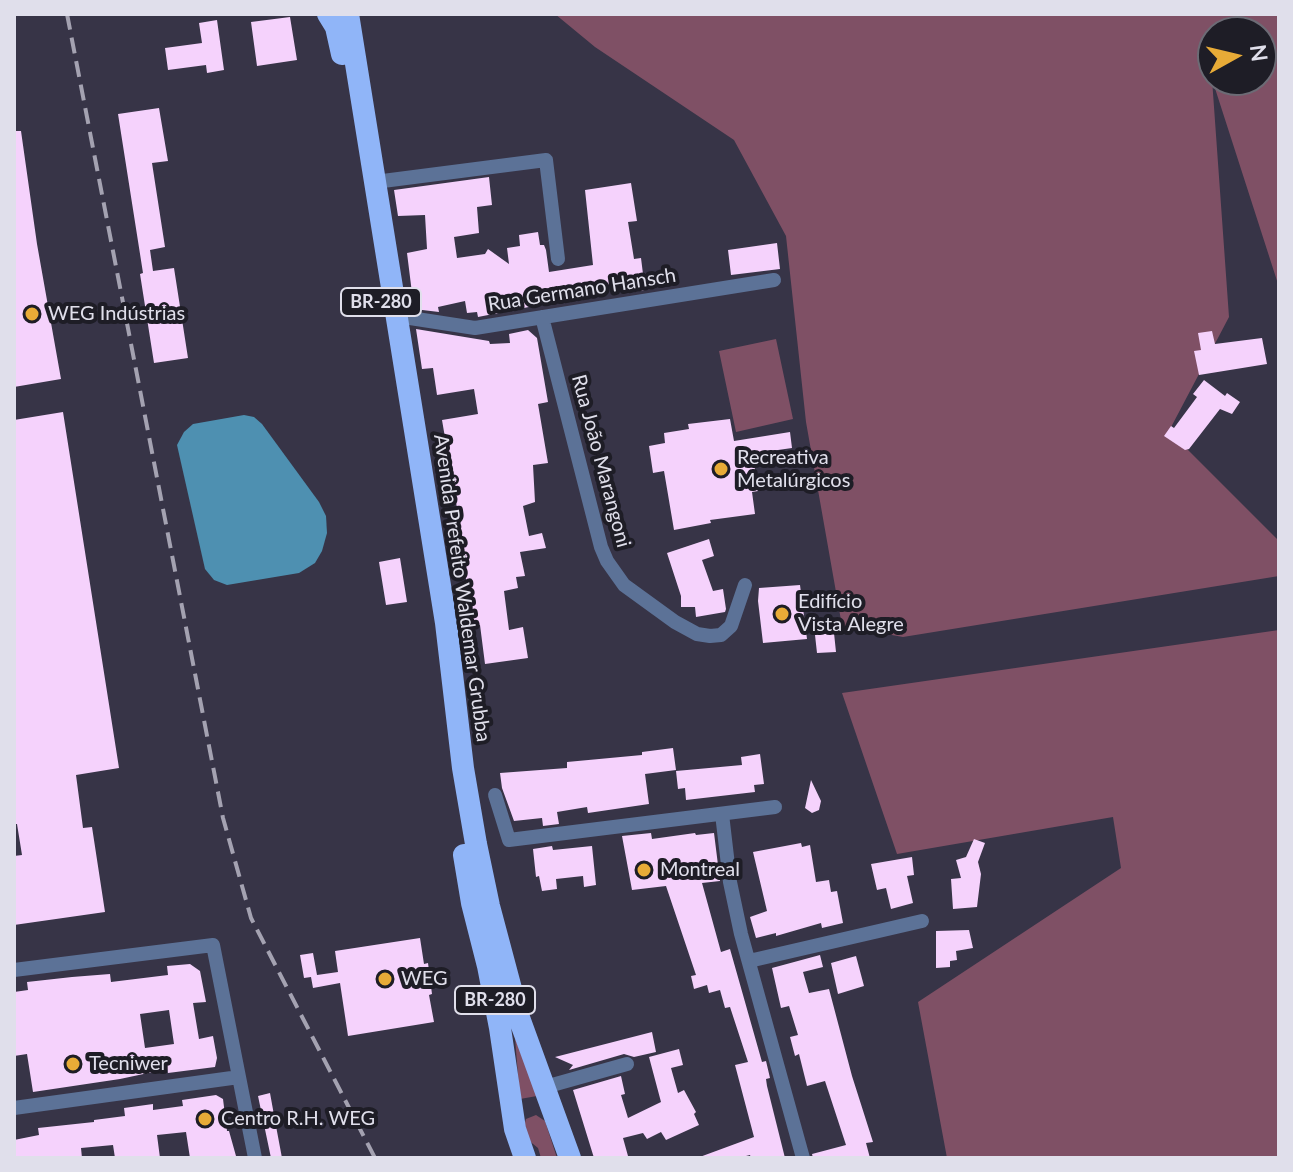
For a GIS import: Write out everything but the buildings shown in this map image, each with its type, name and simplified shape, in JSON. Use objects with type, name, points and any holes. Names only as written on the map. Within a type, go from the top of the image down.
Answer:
[{"type":"highway","name":"Avenida Prefeito Waldemar Grubba","points":[[337,18],[375,182],[446,623],[463,768],[476,844],[512,995],[570,1158]]},
{"type":"highway","name":"Avenida Prefeito Waldemar Grubba","points":[[337,18],[472,903],[488,966],[522,1156]]},
{"type":"highway","points":[[513,1119],[529,1105],[543,1103],[549,1097]]},
{"type":"street","points":[[375,182],[546,160],[558,259]]},
{"type":"street","name":"Rua Germano Hansch","points":[[397,316],[475,328],[774,280]]},
{"type":"street","name":"Rua João Marangoni","points":[[542,317],[601,547],[624,585],[646,603],[697,634],[721,635],[731,626],[745,585]]},
{"type":"street","points":[[495,795],[509,840],[775,807]]},
{"type":"street","points":[[722,814],[732,894],[803,1158]]},
{"type":"street","points":[[749,961],[922,921]]},
{"type":"street","points":[[14,970],[213,945],[255,1158]]},
{"type":"street","points":[[549,1097],[627,1064]]},
{"type":"street","points":[[14,1108],[239,1077]]},
{"type":"shaded area","points":[[555,14],[1279,14],[1279,287],[1217,96],[1277,96],[1277,16],[1197,16],[1197,96],[1213,96],[1229,317],[1169,431],[1279,541],[1279,576],[903,637],[842,626],[806,422],[786,236],[734,140],[595,47]]},
{"type":"shaded area","points":[[776,339],[793,419],[736,432],[719,351]]},
{"type":"shaded area","points":[[1279,630],[1279,1158],[947,1158],[918,1002],[1121,868],[1113,817],[897,854],[842,693]]},
{"type":"shaded area","points":[[515,1038],[537,1096],[520,1099]]},
{"type":"shaded area","points":[[536,1115],[545,1121],[557,1158],[541,1158],[538,1148],[527,1139],[526,1119]]},
{"type":"water","points":[[244,415],[254,417],[262,424],[319,502],[326,516],[327,533],[315,563],[299,573],[227,585],[214,580],[205,569],[177,445],[193,424]]},
{"type":"railway","points":[[67,14],[223,818],[251,918],[375,1158]]},
{"type":"place","name":"WEG Indústrias","points":[[32,314]]},
{"type":"place","name":"Recreativa Metalúrgicos","points":[[721,469]]},
{"type":"place","name":"Edifício Vista Alegre","points":[[782,614]]},
{"type":"place","name":"Montreal","points":[[644,870]]},
{"type":"place","name":"WEG","points":[[385,979]]},
{"type":"place","name":"Tecniwer","points":[[73,1064]]},
{"type":"place","name":"Centro R.H. WEG","points":[[205,1119]]}]
